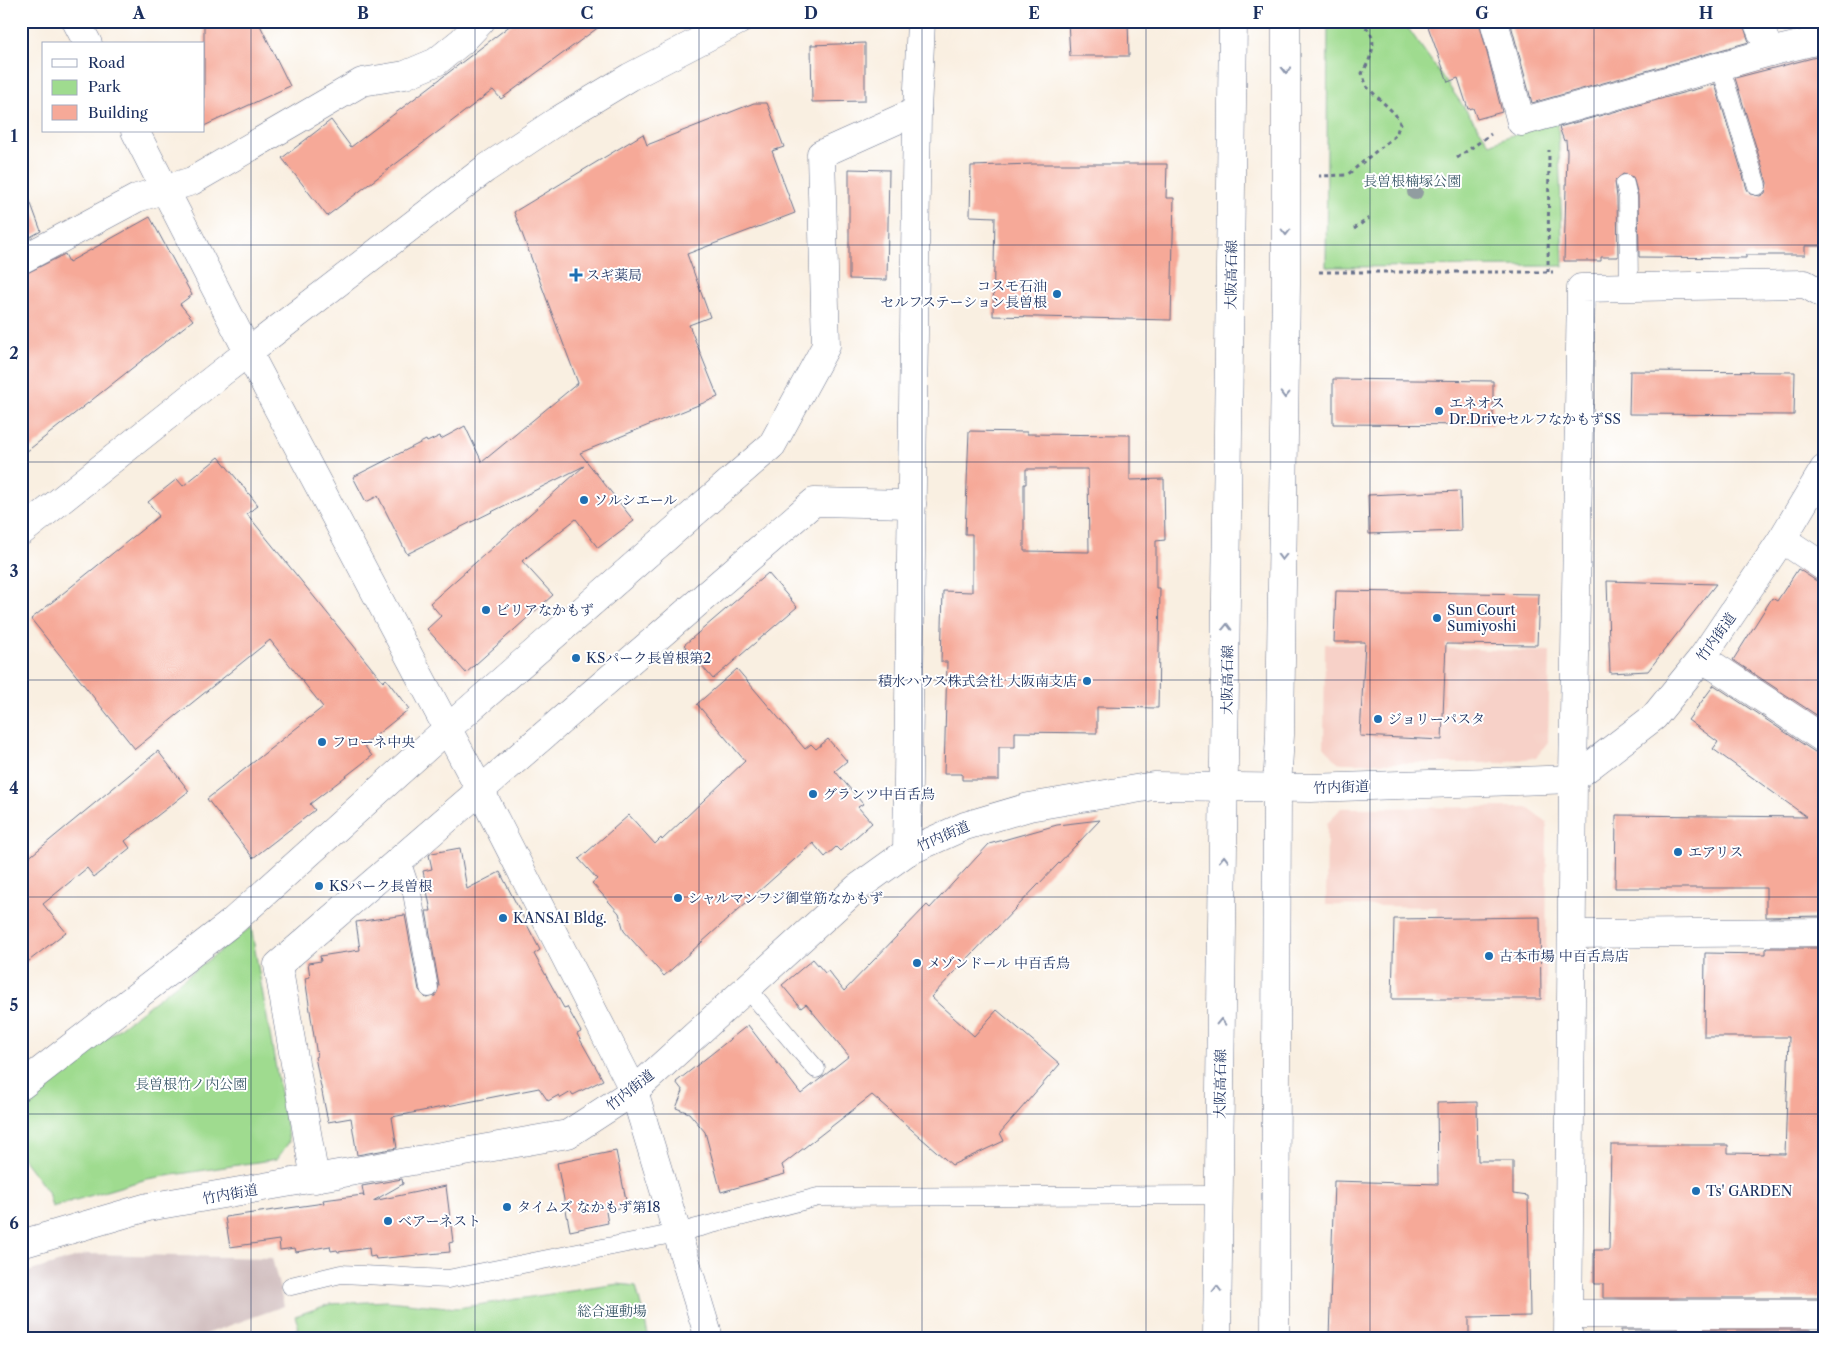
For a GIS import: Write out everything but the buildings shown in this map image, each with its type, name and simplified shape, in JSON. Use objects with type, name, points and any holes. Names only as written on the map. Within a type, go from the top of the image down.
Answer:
[{"type":"street","points":[[76,21],[87,42]]},
{"type":"street","points":[[21,260],[138,198],[192,181],[362,82],[405,75],[436,62],[462,41],[481,21]]},
{"type":"street","points":[[21,532],[248,352],[486,169],[557,121],[630,77],[738,21]]},
{"type":"street","points":[[908,852],[917,111],[921,21]]},
{"type":"street","name":"大阪高石線","points":[[1217,1338],[1233,21]]},
{"type":"street","points":[[1275,1338],[1278,788],[1286,285],[1286,21]]},
{"type":"street","points":[[1494,21],[1521,122],[1720,65],[1824,39]]},
{"type":"street","points":[[1757,21],[1770,52]]},
{"type":"street","points":[[21,1086],[231,922],[447,729],[772,444],[826,346],[822,154],[917,111]]},
{"type":"street","points":[[136,132],[248,352],[480,790],[634,1091],[709,1338]]},
{"type":"street","points":[[1824,295],[1806,284],[1581,288],[1573,779],[1568,1326],[1824,1314]]},
{"type":"street","name":"竹内街道","points":[[21,1244],[148,1207],[568,1134],[634,1091],[746,987],[857,888],[908,852],[965,826],[1029,807],[1153,786],[1278,788],[1573,779],[1654,717],[1702,658],[1782,539],[1824,469]]},
{"type":"street","points":[[315,1179],[278,965],[814,502],[912,504]]},
{"type":"street","points":[[1782,539],[1824,566]]},
{"type":"street","points":[[1702,658],[1824,739]]},
{"type":"street","points":[[1572,934],[1824,932]]},
{"type":"lane","points":[[1720,65],[1757,186]]},
{"type":"lane","points":[[1625,184],[1628,197],[1629,286]]},
{"type":"lane","points":[[400,858],[412,894],[429,988]]},
{"type":"lane","points":[[746,987],[816,1069]]},
{"type":"lane","points":[[291,1286],[341,1274],[448,1279],[677,1233],[818,1197],[1218,1195]]},
{"type":"path","points":[[1314,23],[1358,23],[1370,32],[1374,44],[1369,63],[1362,73],[1364,80],[1367,87],[1395,114],[1400,123],[1396,134],[1390,142],[1347,176],[1314,175]]},
{"type":"path","points":[[1547,114],[1548,272]]},
{"type":"path","points":[[1458,158],[1481,140]]},
{"type":"path","points":[[1354,229],[1369,218]]},
{"type":"path","points":[[1314,272],[1555,272],[1581,288]]},
{"type":"shaded area","points":[[1325,644],[1550,652],[1548,742],[1536,757],[1502,763],[1338,763],[1324,746]]},
{"type":"shaded area","points":[[1526,807],[1547,822],[1546,1003],[1437,1003],[1437,907],[1326,905],[1327,824],[1341,808]]},
{"type":"shaded area","points":[[87,1254],[272,1258],[284,1306],[195,1338],[21,1338],[21,1274]]},
{"type":"green space","name":"長曽根楠塚公園","points":[[1328,21],[1403,21],[1490,144],[1509,136],[1558,122],[1563,266],[1326,267]]},
{"type":"green space","name":"長曽根竹ノ内公園","points":[[251,927],[289,1142],[277,1159],[147,1179],[52,1207],[48,1192],[21,1156],[21,1104]]},
{"type":"green space","name":"総合運動場","points":[[618,1284],[636,1286],[649,1338],[274,1338],[299,1328],[295,1316],[330,1304],[387,1301],[457,1308]]},
{"type":"place","name":"スギ薬局","points":[[576,275]]},
{"type":"place","name":"コスモ石油 セルフステーション長曽根","points":[[1057,294]]},
{"type":"place","name":"エネオス Dr.DriveセルフなかもずSS","points":[[1439,411]]},
{"type":"place","name":"ソルシエール","points":[[584,500]]},
{"type":"place","name":"ビリアなかもず","points":[[486,610]]},
{"type":"place","name":"Sun Court Sumiyoshi","points":[[1437,618]]},
{"type":"place","name":"KSパーク長曽根第2","points":[[576,658]]},
{"type":"place","name":"積水ハウス株式会社 大阪南支店","points":[[1087,681]]},
{"type":"place","name":"ジョリーパスタ","points":[[1378,719]]},
{"type":"place","name":"フローネ中央","points":[[322,742]]},
{"type":"place","name":"グランツ中百舌鳥","points":[[813,794]]},
{"type":"place","name":"エアリス","points":[[1678,852]]},
{"type":"place","name":"KSパーク長曽根","points":[[319,886]]},
{"type":"place","name":"シャルマンフジ御堂筋なかもず","points":[[678,898]]},
{"type":"place","name":"KANSAI Bldg.","points":[[503,918]]},
{"type":"place","name":"古本市場 中百舌鳥店","points":[[1489,956]]},
{"type":"place","name":"メゾンドール 中百舌鳥","points":[[917,963]]},
{"type":"place","name":"Ts' GARDEN","points":[[1696,1191]]},
{"type":"place","name":"タイムズ なかもず第18","points":[[507,1207]]},
{"type":"place","name":"ベアーネスト","points":[[388,1221]]}]
